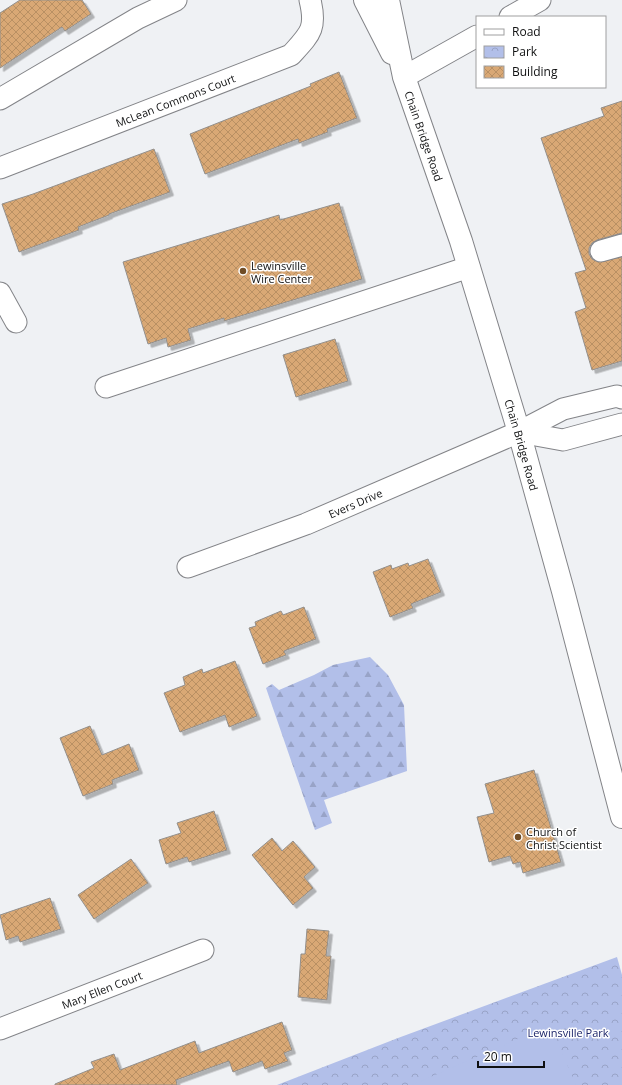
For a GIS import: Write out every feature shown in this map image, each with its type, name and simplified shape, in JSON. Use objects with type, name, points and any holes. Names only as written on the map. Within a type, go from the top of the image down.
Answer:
[{"type":"main road","name":"Chain Bridge Road","points":[[365,0],[404,77]]},
{"type":"main road","name":"Chain Bridge Road","points":[[388,0],[404,77],[469,267],[518,432],[563,591],[622,817]]},
{"type":"street","points":[[0,99],[138,18],[176,0]]},
{"type":"street","name":"McLean Commons Court","points":[[0,168],[291,55],[310,35],[314,16],[310,0]]},
{"type":"street","points":[[512,16],[540,0]]},
{"type":"street","points":[[404,77],[476,37]]},
{"type":"street","points":[[601,251],[622,245]]},
{"type":"street","points":[[106,387],[469,267]]},
{"type":"street","points":[[0,293],[16,322]]},
{"type":"street","name":"Evers Drive","points":[[188,567],[306,524],[518,432],[563,409],[617,396],[622,398]]},
{"type":"street","points":[[518,432],[563,440],[622,424]]},
{"type":"street","name":"Mary Ellen Court","points":[[0,1029],[203,950]]},
{"type":"green space","points":[[370,657],[388,675],[404,705],[407,771],[324,800],[332,823],[315,830],[266,688],[272,684],[279,690],[333,665]]},
{"type":"green space","name":"Lewinsville Park","points":[[617,957],[622,975],[622,1085],[277,1085],[398,1038]]},
{"type":"green space","points":[[550,1025],[576,1085],[412,1085]]},
{"type":"building","points":[[20,0],[82,0],[91,14],[65,31],[62,27],[0,68],[0,13]]},
{"type":"building","points":[[339,72],[357,118],[327,129],[328,132],[299,143],[298,139],[205,174],[190,134],[311,86],[310,84]]},
{"type":"building","points":[[622,101],[622,233],[597,240],[592,243],[589,248],[589,254],[592,259],[598,262],[622,257],[622,361],[592,370],[575,312],[586,308],[575,273],[586,270],[541,138],[604,116],[601,108]]},
{"type":"building","points":[[154,149],[170,192],[109,214],[78,227],[79,230],[19,252],[2,204]]},
{"type":"building","name":"Lewinsville Wire Center","points":[[339,203],[362,279],[224,321],[224,318],[188,329],[191,340],[168,347],[166,338],[148,344],[123,262],[279,215],[280,220]]},
{"type":"building","points":[[335,339],[348,381],[296,397],[283,355]]},
{"type":"building","points":[[428,559],[441,592],[411,604],[413,608],[390,617],[373,572],[391,565],[392,569],[408,563],[409,566]]},
{"type":"building","points":[[304,607],[316,639],[284,651],[286,655],[263,664],[249,628],[256,626],[255,622],[281,611],[283,615]]},
{"type":"building","points":[[235,661],[257,716],[229,727],[225,715],[180,732],[164,693],[185,685],[183,677],[202,669],[203,673]]},
{"type":"building","points":[[90,726],[102,755],[129,744],[139,770],[112,780],[113,784],[83,796],[60,738]]},
{"type":"building","name":"Church of Christ Scientist","points":[[534,770],[561,862],[523,873],[520,862],[513,864],[510,856],[489,862],[477,817],[494,813],[485,784]]},
{"type":"building","points":[[214,811],[227,850],[189,862],[187,857],[166,864],[159,840],[181,833],[177,823]]},
{"type":"building","points":[[272,838],[282,851],[293,841],[315,867],[304,877],[313,888],[293,905],[252,855]]},
{"type":"building","points":[[131,859],[148,883],[94,919],[78,895]]},
{"type":"building","points":[[50,898],[61,929],[20,942],[18,936],[6,940],[0,915]]},
{"type":"building","points":[[307,929],[329,931],[326,956],[331,956],[327,1000],[298,997],[301,954],[305,954]]},
{"type":"building","points":[[282,1022],[292,1050],[284,1053],[288,1061],[265,1069],[262,1061],[233,1072],[229,1061],[176,1080],[177,1085],[55,1085],[94,1068],[91,1062],[114,1054],[120,1070],[195,1041],[199,1053]]},
{"type":"place","name":"Lewinsville Wire Center","points":[[243,271]]},
{"type":"place","name":"Church of Christ Scientist","points":[[518,837]]}]
